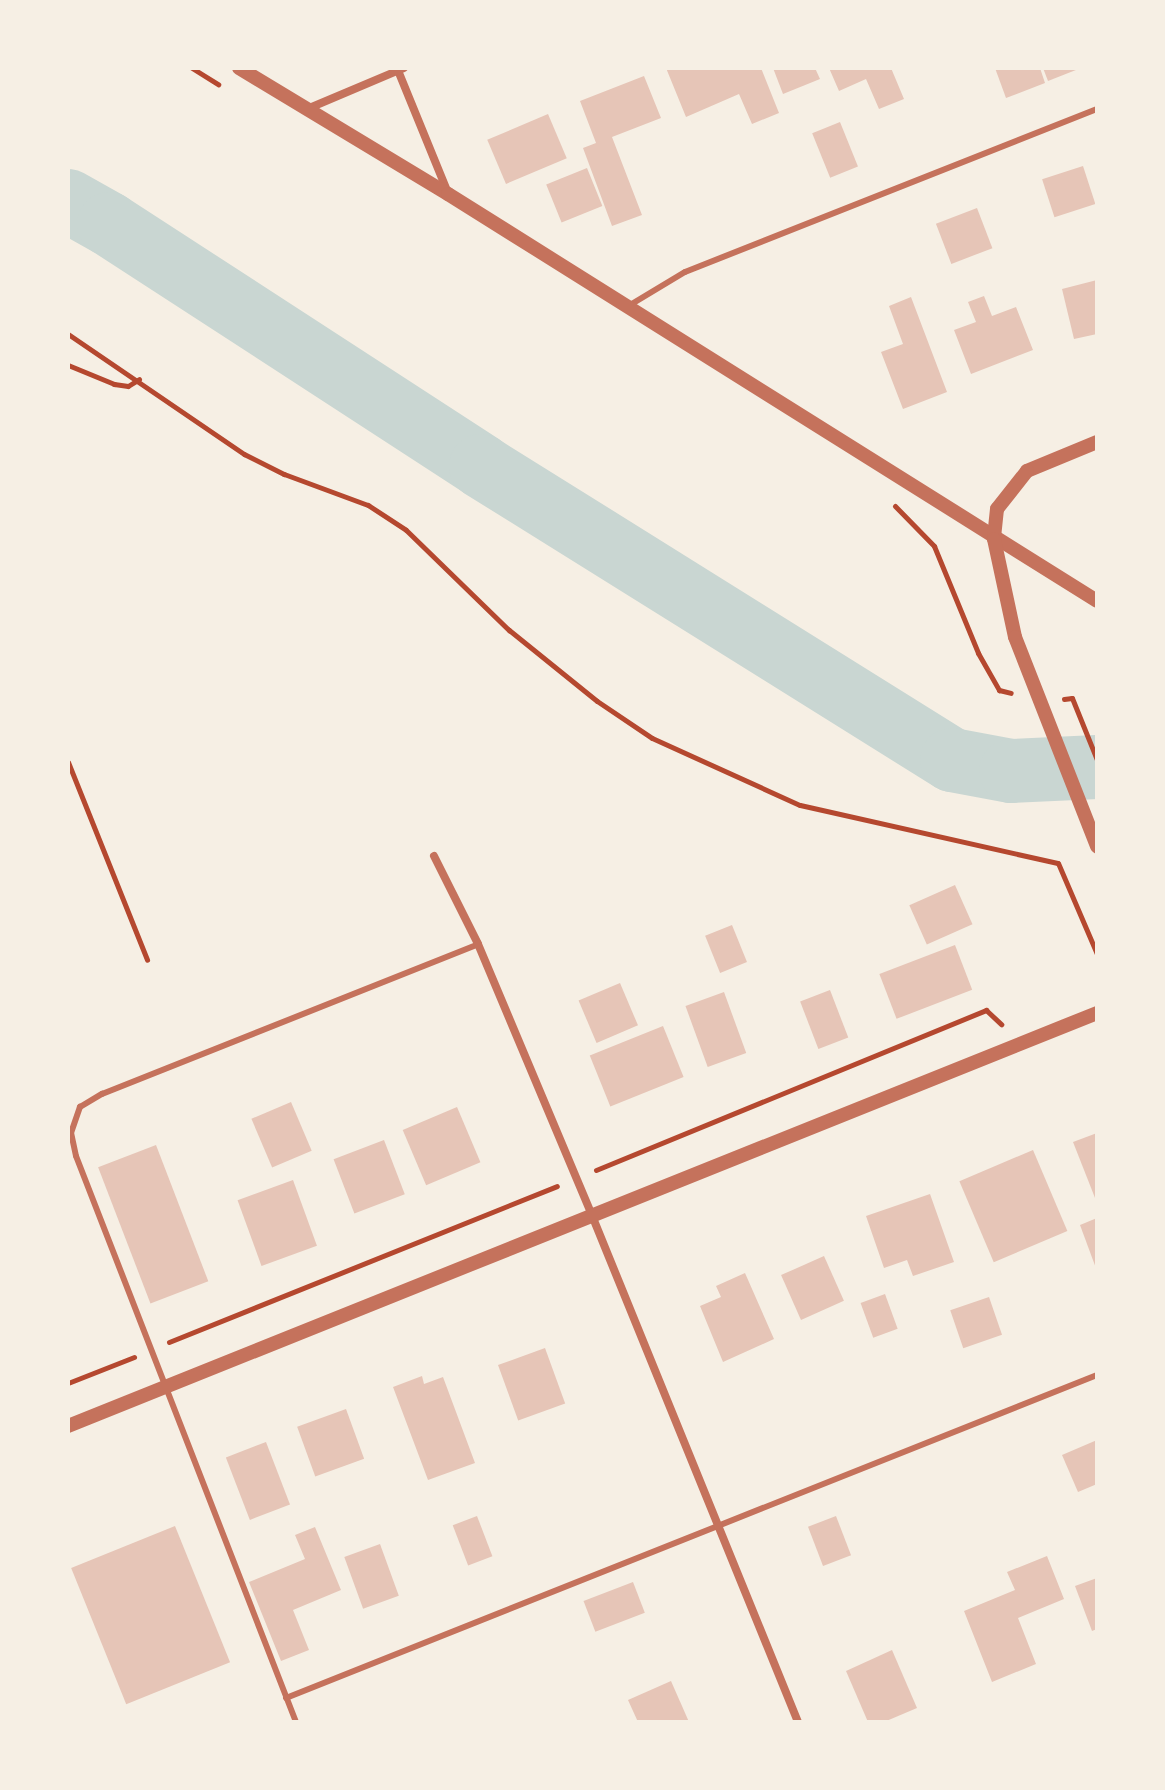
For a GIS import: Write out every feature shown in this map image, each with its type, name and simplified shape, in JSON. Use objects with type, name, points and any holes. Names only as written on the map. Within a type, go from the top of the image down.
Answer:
[{"type":"street","points":[[239,68],[448,194],[1097,601]]},
{"type":"street","points":[[307,109],[399,69],[448,194]]},
{"type":"street","points":[[1096,842],[1015,637],[994,539],[997,509],[1027,471],[1097,442]]},
{"type":"street","points":[[434,856],[478,944],[798,1722]]},
{"type":"street","points":[[68,1426],[591,1213],[1097,1013]]},
{"type":"lane","points":[[627,307],[685,272],[1097,109]]},
{"type":"lane","points":[[296,1722],[168,1386],[76,1156],[71,1133],[80,1107],[102,1094],[478,944]]},
{"type":"lane","points":[[286,1698],[1097,1375]]},
{"type":"path","points":[[192,68],[231,92]]},
{"type":"path","points":[[68,334],[139,379],[244,454],[284,474],[368,505],[406,530],[509,630],[597,701],[652,738],[800,805],[1058,863],[1097,954]]},
{"type":"path","points":[[68,365],[114,384],[128,386],[139,379]]},
{"type":"path","points":[[894,505],[934,546],[978,653],[999,690],[1038,700],[1072,698],[1097,760]]},
{"type":"path","points":[[68,762],[147,960]]},
{"type":"path","points":[[68,1383],[986,1010],[1021,1043]]},
{"type":"building","points":[[666,68],[761,68],[779,113],[752,124],[739,94],[686,117]]},
{"type":"building","points":[[773,68],[815,68],[820,79],[783,94]]},
{"type":"building","points":[[829,68],[891,68],[904,99],[879,109],[866,79],[839,91]]},
{"type":"building","points":[[995,68],[1040,68],[1045,83],[1006,98]]},
{"type":"building","points":[[1043,68],[1081,68],[1048,81]]},
{"type":"building","points":[[644,76],[661,118],[612,137],[642,215],[612,226],[583,148],[596,143],[580,101]]},
{"type":"building","points":[[548,114],[567,158],[506,184],[487,140]]},
{"type":"building","points":[[840,122],[858,167],[830,178],[812,133]]},
{"type":"building","points":[[1083,166],[1095,204],[1054,217],[1042,179]]},
{"type":"building","points":[[587,168],[602,206],[562,222],[546,184]]},
{"type":"building","points":[[977,208],[992,248],[951,264],[936,224]]},
{"type":"building","points":[[1097,280],[1097,334],[1074,339],[1062,289]]},
{"type":"building","points":[[984,296],[992,316],[1016,307],[1033,350],[971,374],[954,330],[976,322],[968,302]]},
{"type":"building","points":[[911,297],[947,392],[903,409],[881,352],[903,344],[889,306]]},
{"type":"building","points":[[955,885],[972,924],[927,945],[909,905]]},
{"type":"building","points":[[732,925],[747,962],[720,973],[705,936]]},
{"type":"building","points":[[955,945],[972,990],[897,1019],[879,974]]},
{"type":"building","points":[[620,983],[638,1025],[597,1043],[579,1001]]},
{"type":"building","points":[[830,990],[848,1038],[818,1049],[800,1001]]},
{"type":"building","points":[[724,992],[746,1053],[708,1067],[685,1006]]},
{"type":"building","points":[[663,1026],[684,1077],[610,1107],[590,1056]]},
{"type":"building","points":[[291,1102],[312,1151],[272,1168],[251,1119]]},
{"type":"building","points":[[457,1107],[480,1162],[426,1185],[403,1130]]},
{"type":"building","points":[[1097,1133],[1097,1203],[1073,1142]]},
{"type":"building","points":[[384,1140],[405,1194],[354,1213],[334,1159]]},
{"type":"building","points":[[156,1145],[208,1281],[150,1304],[98,1167]]},
{"type":"building","points":[[1033,1150],[1067,1231],[994,1262],[959,1181]]},
{"type":"building","points":[[293,1180],[317,1246],[261,1266],[238,1200]]},
{"type":"building","points":[[930,1194],[954,1262],[913,1276],[907,1260],[884,1268],[866,1216]]},
{"type":"building","points":[[1097,1218],[1097,1271],[1080,1225]]},
{"type":"building","points":[[824,1256],[844,1301],[801,1320],[781,1275]]},
{"type":"building","points":[[745,1273],[774,1339],[723,1362],[700,1306],[721,1297],[716,1286]]},
{"type":"building","points":[[885,1294],[898,1329],[873,1338],[861,1303]]},
{"type":"building","points":[[989,1297],[1002,1335],[963,1348],[950,1310]]},
{"type":"building","points":[[545,1348],[565,1403],[518,1421],[498,1365]]},
{"type":"building","points":[[422,1376],[424,1384],[443,1377],[475,1463],[428,1480],[393,1387]]},
{"type":"building","points":[[346,1409],[364,1459],[315,1477],[297,1427]]},
{"type":"building","points":[[1097,1440],[1097,1484],[1078,1492],[1062,1455]]},
{"type":"building","points":[[266,1442],[290,1505],[250,1520],[226,1457]]},
{"type":"building","points":[[477,1516],[492,1556],[468,1565],[453,1525]]},
{"type":"building","points":[[836,1516],[851,1555],[823,1566],[808,1527]]},
{"type":"building","points":[[175,1526],[230,1662],[126,1704],[71,1568]]},
{"type":"building","points":[[315,1527],[341,1590],[293,1610],[309,1650],[281,1661],[249,1582],[305,1559],[295,1535]]},
{"type":"building","points":[[380,1544],[399,1596],[363,1609],[344,1557]]},
{"type":"building","points":[[1047,1556],[1064,1599],[1018,1618],[1036,1664],[992,1682],[964,1611],[1015,1590],[1007,1572]]},
{"type":"building","points":[[1097,1578],[1097,1629],[1092,1631],[1075,1586]]},
{"type":"building","points":[[633,1582],[645,1613],[595,1632],[584,1601]]},
{"type":"building","points":[[892,1650],[917,1708],[884,1722],[868,1722],[846,1671]]},
{"type":"building","points":[[671,1681],[689,1722],[638,1722],[628,1700]]},
{"type":"waterway","points":[[68,201],[109,224],[481,466],[952,760],[1011,771],[1097,767]]}]
